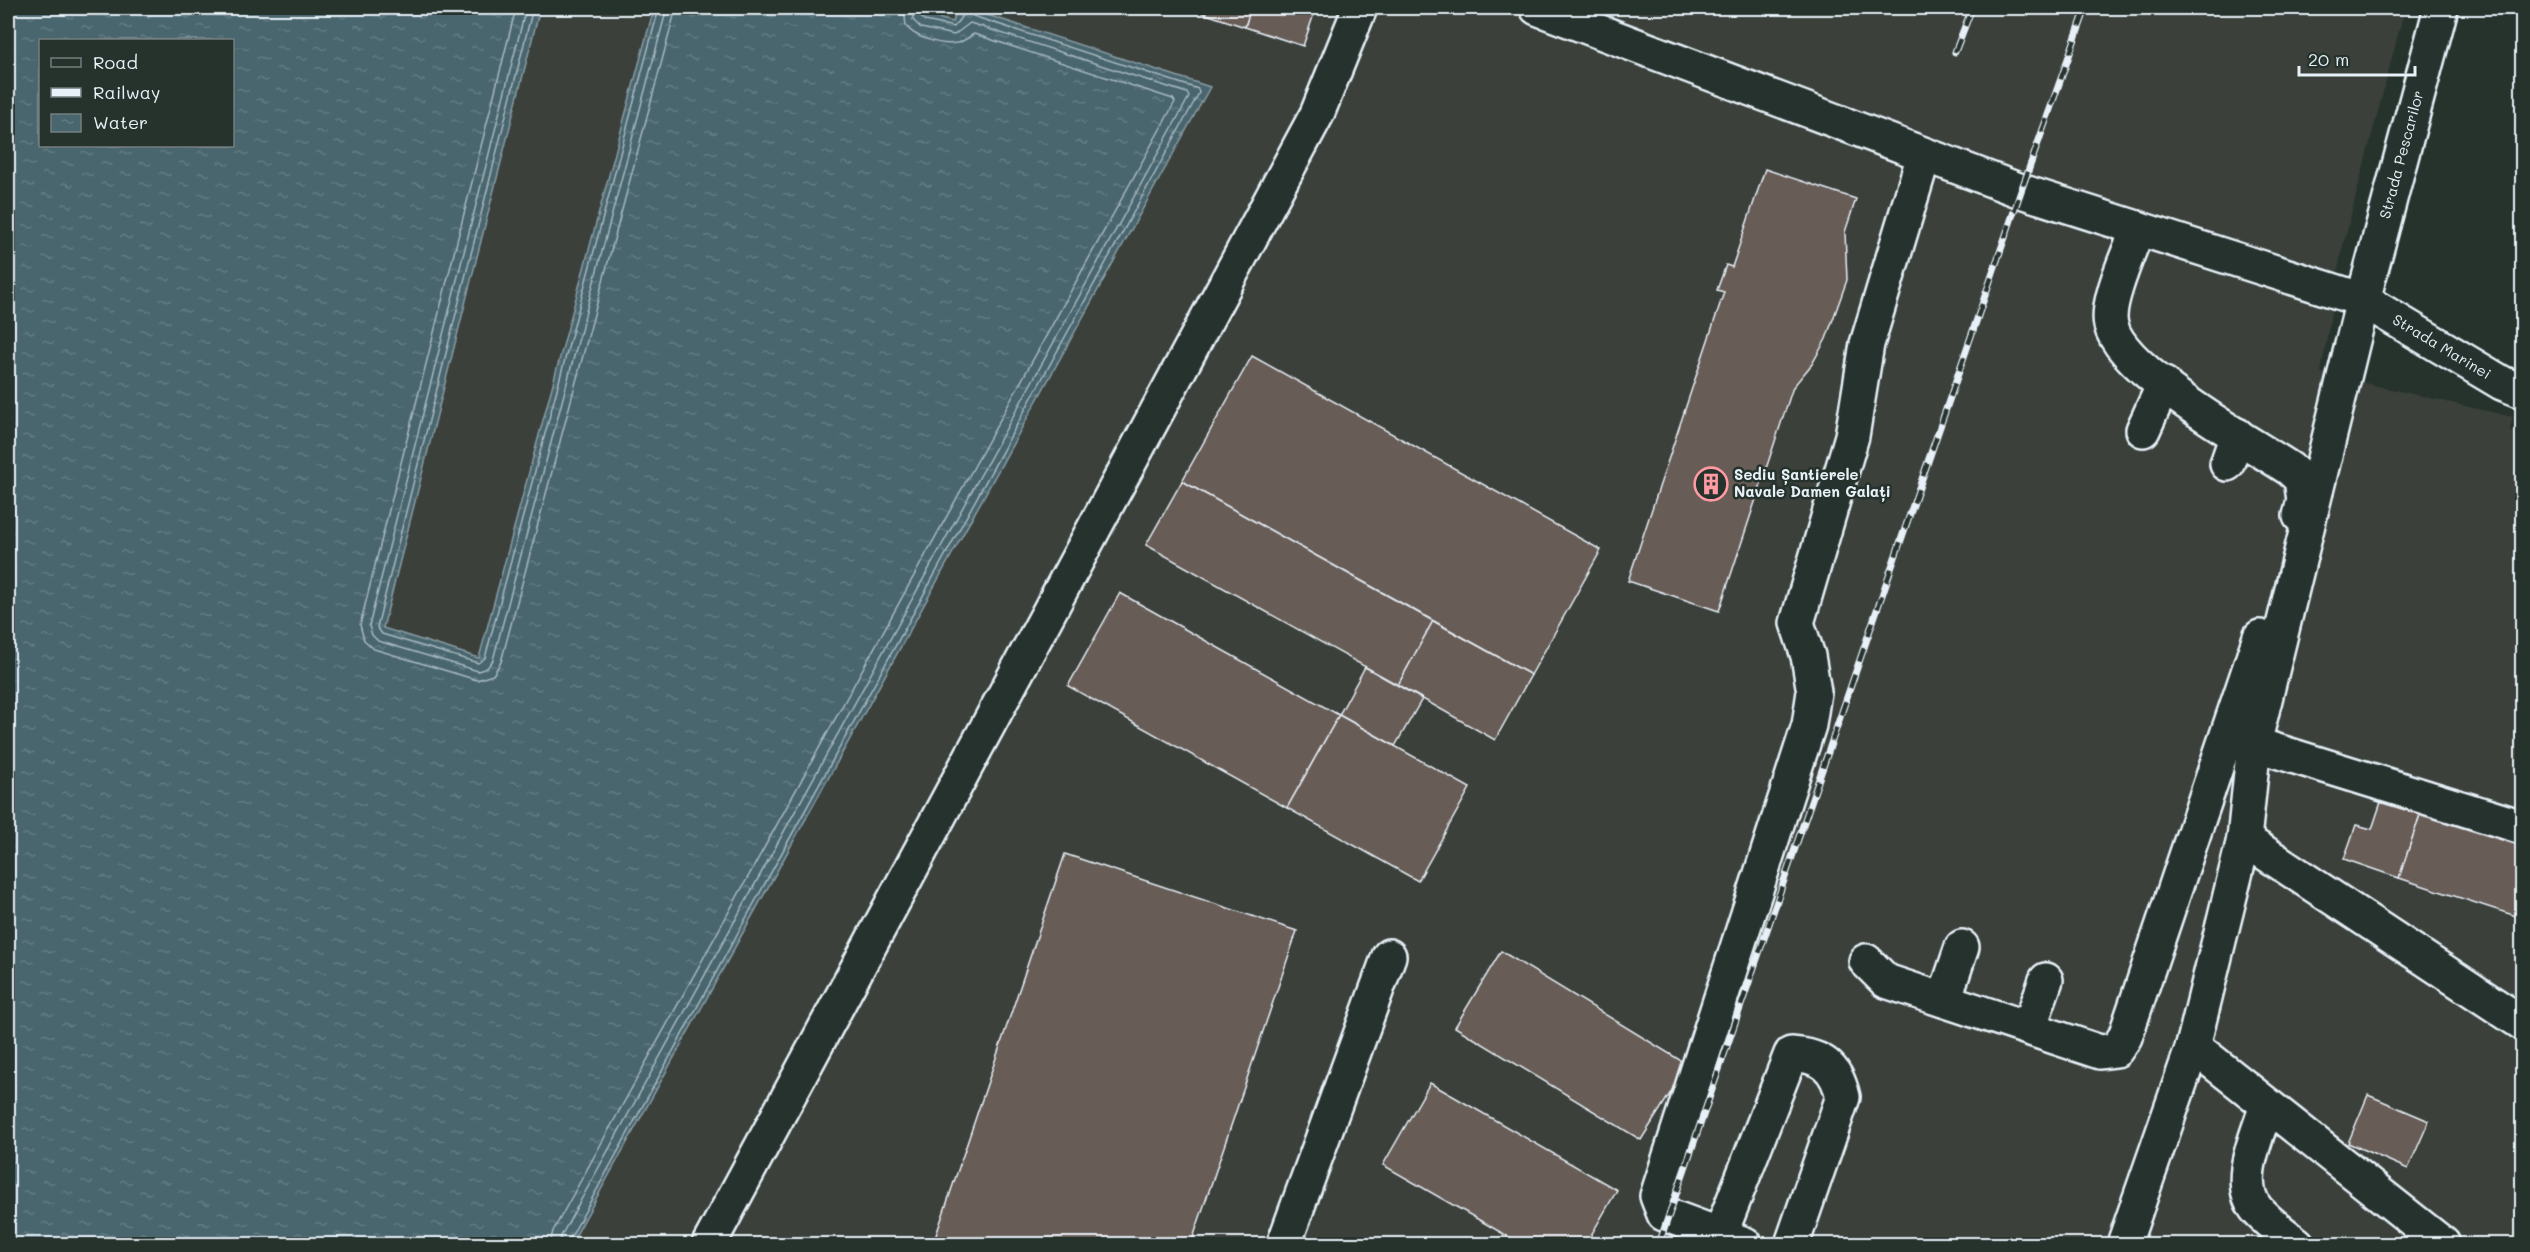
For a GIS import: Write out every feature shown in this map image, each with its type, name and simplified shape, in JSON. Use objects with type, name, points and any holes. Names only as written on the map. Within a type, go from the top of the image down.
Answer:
[{"type":"street","points":[[709,1245],[1317,114],[1360,8]]},
{"type":"street","name":"Strada Marinei","points":[[1537,8],[2021,191],[2363,300],[2502,383],[2523,391]]},
{"type":"street","name":"Strada Pescarilor","points":[[2124,1245],[2193,1046],[2244,839],[2254,744],[2363,300],[2441,8]]},
{"type":"street","points":[[1792,1245],[1843,1096],[1840,1081],[1832,1068],[1809,1055],[1791,1054],[1732,1240],[1664,1214],[1657,1196],[1809,725],[1814,692],[1808,656],[1797,623],[1852,436],[1867,344],[1924,155]]},
{"type":"street","points":[[1866,961],[1886,981],[2100,1052],[2116,1050],[2125,1037],[2299,523],[2304,500],[2301,479],[2290,469],[2232,449],[2164,384],[2136,363],[2118,343],[2110,323],[2112,302],[2138,228]]},
{"type":"street","points":[[2143,430],[2164,384]]},
{"type":"street","points":[[2254,744],[2523,827]]},
{"type":"street","points":[[2244,839],[2523,1023]]},
{"type":"street","points":[[1944,1000],[1962,947]]},
{"type":"street","points":[[1284,1245],[1389,956]]},
{"type":"street","points":[[2029,1028],[2046,980]]},
{"type":"street","points":[[2193,1046],[2443,1245]]},
{"type":"street","points":[[2268,1105],[2250,1160],[2247,1181],[2250,1196],[2257,1210],[2297,1245]]},
{"type":"shaded area","points":[[540,8],[2405,8],[2341,253],[2321,373],[2513,417],[2510,430],[2522,434],[2522,1244],[60,1244],[382,628]]},
{"type":"water","points":[[8,8],[540,8],[383,628],[479,658],[654,8],[927,8],[926,15],[953,22],[957,8],[966,8],[1210,87],[571,1244],[8,1244]]},
{"type":"building","points":[[1188,8],[1251,8],[1245,27]]},
{"type":"building","points":[[1251,8],[1316,8],[1303,46],[1245,27]]},
{"type":"building","name":"Sediu Șantierele Navale Damen Galați","points":[[1765,169],[1856,199],[1845,232],[1847,280],[1826,339],[1812,364],[1793,387],[1719,611],[1628,581],[1724,292],[1717,290],[1726,265],[1732,267]]},
{"type":"building","points":[[1252,356],[1601,550],[1531,675],[1182,481]]},
{"type":"building","points":[[1182,481],[1433,621],[1398,685],[1146,545]]},
{"type":"building","points":[[1120,593],[1339,715],[1287,808],[1068,686]]},
{"type":"building","points":[[1433,621],[1531,675],[1495,740],[1398,685]]},
{"type":"building","points":[[1365,667],[1422,699],[1395,746],[1339,715]]},
{"type":"building","points":[[1339,715],[1470,788],[1418,881],[1287,808]]},
{"type":"building","points":[[2382,799],[2421,812],[2399,878],[2344,859],[2356,825],[2372,829]]},
{"type":"building","points":[[2421,812],[2522,846],[2522,918],[2399,878]]},
{"type":"building","points":[[1065,854],[1297,931],[1191,1244],[933,1244]]},
{"type":"building","points":[[1501,951],[1688,1065],[1641,1140],[1455,1027]]},
{"type":"building","points":[[1430,1083],[1617,1190],[1586,1244],[1521,1244],[1383,1165]]},
{"type":"building","points":[[2368,1095],[2429,1121],[2408,1169],[2348,1143]]},
{"type":"railway","points":[[1955,52],[1972,8]]},
{"type":"railway","points":[[1659,1244],[2086,8]]},
{"type":"place","name":"Sediu Șantierele Navale Damen Galați","points":[[1711,484]]}]
